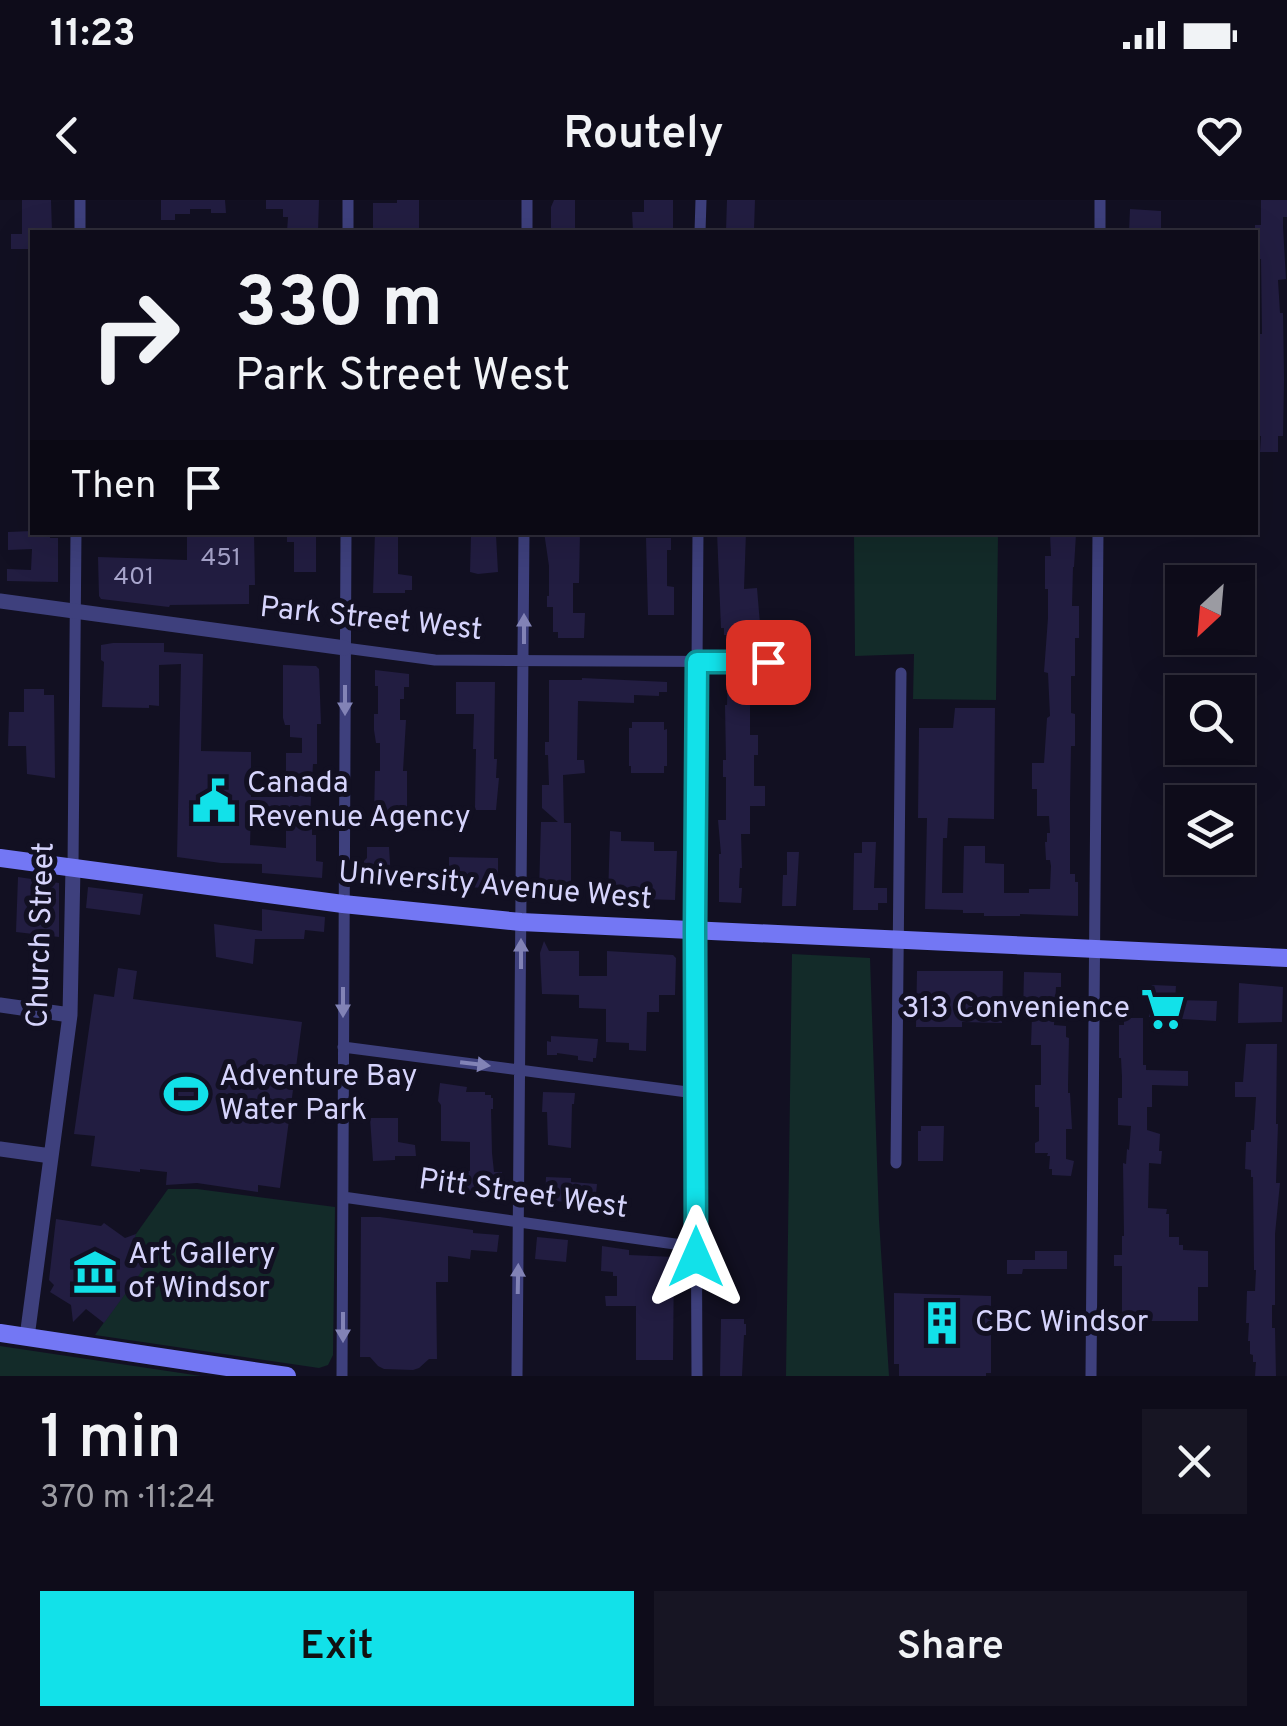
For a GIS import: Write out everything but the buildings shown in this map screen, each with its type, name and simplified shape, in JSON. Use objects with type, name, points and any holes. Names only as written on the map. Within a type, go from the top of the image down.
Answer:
[{"type":"main road","name":"University Avenue West","points":[[0,858],[344,904],[522,922],[1287,958]]},
{"type":"main road","points":[[0,1333],[286,1376]]},
{"type":"street","points":[[80,200],[80,230]]},
{"type":"street","points":[[348,200],[348,230]]},
{"type":"street","points":[[527,200],[527,230]]},
{"type":"street","points":[[700,230],[701,200]]},
{"type":"street","points":[[1100,200],[1100,230]]},
{"type":"street","name":"Church Street","points":[[27,1337],[70,1015],[76,535]]},
{"type":"street","points":[[342,1376],[346,535]]},
{"type":"street","points":[[517,1376],[524,535]]},
{"type":"street","points":[[697,1376],[698,535]]},
{"type":"street","points":[[1092,1376],[1098,535]]},
{"type":"street","name":"Park Street West","points":[[0,601],[435,660],[798,662]]},
{"type":"street","points":[[896,1163],[901,674]]},
{"type":"street","points":[[0,1005],[70,1015]]},
{"type":"street","points":[[343,1047],[696,1093]]},
{"type":"street","points":[[0,1149],[51,1156]]},
{"type":"street","name":"Pitt Street West","points":[[343,1198],[696,1247]]},
{"type":"green space","points":[[854,535],[998,535],[996,700],[913,699],[914,654],[855,656]]},
{"type":"green space","points":[[792,954],[870,958],[889,1376],[786,1376]]},
{"type":"green space","points":[[168,1189],[197,1189],[335,1207],[333,1355],[328,1365],[319,1368],[95,1335],[146,1264],[128,1252]]},
{"type":"green space","points":[[0,1346],[201,1376],[0,1376]]},
{"type":"place","name":"Canada Revenue Agency","points":[[214,801]]},
{"type":"place","name":"313 Convenience","points":[[1163,1009]]},
{"type":"place","name":"Adventure Bay Water Park","points":[[186,1094]]},
{"type":"place","name":"Art Gallery of Windsor","points":[[95,1272]]},
{"type":"place","name":"CBC Windsor","points":[[942,1323]]},
{"type":"route","points":[[696,1257],[697,662],[768,662]]}]
